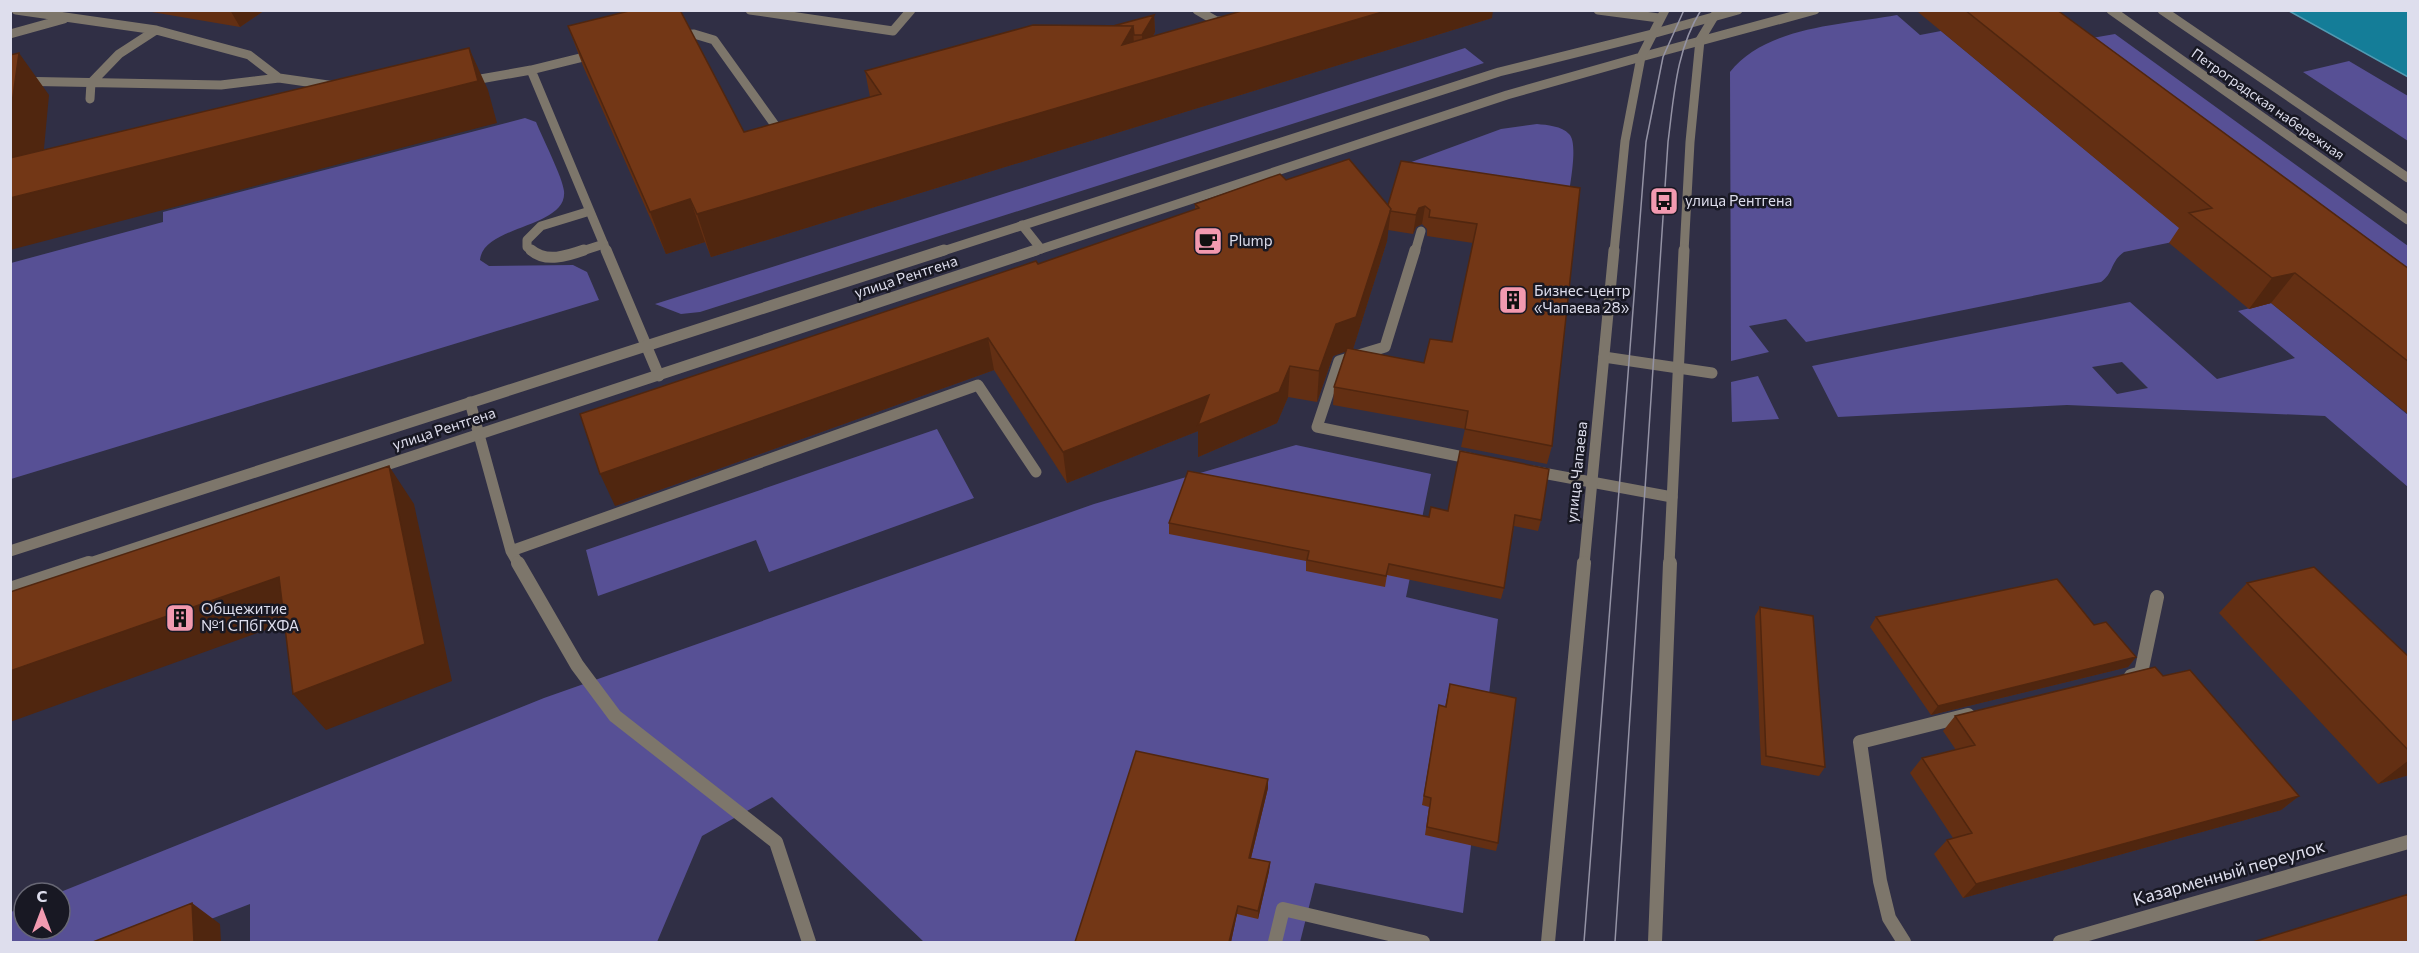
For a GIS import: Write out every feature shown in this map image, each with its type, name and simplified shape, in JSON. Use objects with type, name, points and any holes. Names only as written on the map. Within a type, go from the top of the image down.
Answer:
[{"type":"street","points":[[16,10],[156,30],[249,55],[279,78]]},
{"type":"street","points":[[750,10],[893,31],[911,10]]},
{"type":"street","points":[[1197,10],[1216,21],[1235,21]]},
{"type":"street","points":[[1598,10],[1662,14]]},
{"type":"street","name":"улица Рентгена","points":[[10,551],[1499,72],[1738,10]]},
{"type":"street","name":"улица Рентгена","points":[[10,589],[1507,95],[1815,10]]},
{"type":"street","name":"Петроградская набережная","points":[[2111,10],[2409,220]]},
{"type":"street","name":"Петроградская набережная","points":[[2162,10],[2409,178]]},
{"type":"street","name":"улица Чапаева","points":[[1548,942],[1624,141],[1641,57],[1662,14]]},
{"type":"street","points":[[1655,942],[1677,368],[1690,142],[1700,40],[1716,14]]},
{"type":"street","points":[[10,34],[69,18]]},
{"type":"street","points":[[90,99],[91,83],[120,54],[156,30]]},
{"type":"street","points":[[668,35],[694,34],[714,40],[780,132],[792,129]]},
{"type":"street","points":[[463,82],[531,70],[611,50]]},
{"type":"street","points":[[531,70],[659,376]]},
{"type":"street","points":[[10,81],[221,85],[279,78],[341,87],[326,98]]},
{"type":"street","points":[[590,211],[542,226],[527,240],[526,247],[532,254],[541,258],[554,258],[604,244]]},
{"type":"street","points":[[1022,225],[1041,249]]},
{"type":"street","points":[[1421,231],[1385,347],[1339,361],[1317,427],[1489,462]]},
{"type":"street","points":[[1604,357],[1712,373]]},
{"type":"street","points":[[511,551],[978,385],[1036,472]]},
{"type":"street","points":[[470,402],[511,551],[577,665],[615,716],[776,842],[809,942]]},
{"type":"street","points":[[1523,470],[1672,497]]},
{"type":"street","points":[[2119,679],[2141,673],[2157,597]]},
{"type":"street","points":[[1904,942],[1889,918],[1880,881],[1860,742],[1984,712]]},
{"type":"street","name":"Казарменный переулок","points":[[2060,942],[2409,842]]},
{"type":"street","points":[[1275,942],[1283,909],[1423,942]]},
{"type":"shaded area","points":[[1897,15],[1920,35],[1941,31],[2192,238],[2124,252],[2101,282],[1806,342],[1786,319],[1749,326],[1769,352],[1731,361],[1730,72],[1745,57],[1784,36],[1830,25]]},
{"type":"shaded area","points":[[2115,34],[2408,246],[2408,271],[2092,38]]},
{"type":"shaded area","points":[[1465,48],[1484,63],[700,312],[681,314],[655,304]]},
{"type":"shaded area","points":[[2349,61],[2408,96],[2408,141],[2303,72]]},
{"type":"shaded area","points":[[525,118],[536,122],[556,167],[564,191],[562,203],[540,220],[495,240],[485,249],[480,260],[489,266],[573,265],[587,272],[599,300],[11,479],[11,263],[163,222],[163,212]]},
{"type":"shaded area","points":[[1537,124],[1562,129],[1572,139],[1572,167],[1567,205],[1406,164],[1501,129]]},
{"type":"shaded area","points":[[2130,302],[2217,379],[2295,358],[2238,311],[2271,303],[2408,415],[2408,487],[2325,416],[2067,405],[1838,417],[1812,366]],"holes":[[[2122,362],[2148,388],[2117,394],[2092,367]]]},
{"type":"shaded area","points":[[1758,376],[1779,419],[1732,422],[1731,382]]},
{"type":"shaded area","points":[[937,429],[974,498],[769,572],[756,540],[598,596],[586,550]]},
{"type":"shaded area","points":[[1296,445],[1431,474],[1406,597],[1498,619],[1463,913],[1315,883],[1300,942],[924,942],[772,797],[702,836],[657,942],[250,942],[250,904],[151,942],[11,942],[11,912],[12,941],[72,941],[72,887],[544,698],[1094,504]]},
{"type":"water","points":[[2289,11],[2408,11],[2408,77]]},
{"type":"building","points":[[633,10],[680,10],[744,132],[881,94],[865,71],[1033,25],[1133,26],[1122,45],[1245,10],[1389,10],[697,214],[690,199],[650,212],[568,26]]},
{"type":"building","points":[[1965,10],[2057,10],[2409,269],[2409,362],[2295,273],[2272,278],[2189,213],[2212,208]]},
{"type":"building","points":[[1154,15],[1142,35],[1134,35],[1133,26],[1113,26]]},
{"type":"building","points":[[469,48],[478,81],[10,198],[10,158]]},
{"type":"building","points":[[19,53],[10,118],[10,55]]},
{"type":"building","points":[[1349,159],[1391,209],[1356,317],[1336,324],[1319,371],[1290,366],[1279,392],[1198,425],[1209,395],[1063,452],[988,338],[600,474],[580,414],[1036,261],[1038,264],[1199,208],[1195,204],[1280,174],[1286,180]]},
{"type":"building","name":"Бизнес-центр «Чапаева 28»","points":[[1401,161],[1580,188],[1552,446],[1465,429],[1468,411],[1334,387],[1347,348],[1424,363],[1430,339],[1452,342],[1477,224],[1429,217],[1430,210],[1425,206],[1419,208],[1416,215],[1390,211],[1388,205]]},
{"type":"building","points":[[1460,451],[1549,469],[1541,520],[1515,515],[1504,588],[1389,564],[1386,576],[1307,560],[1309,551],[1169,523],[1188,471],[1429,517],[1431,507],[1448,511]]},
{"type":"building","points":[[389,466],[425,644],[293,694],[279,577],[10,671],[10,592]]},
{"type":"building","points":[[2314,567],[2409,657],[2409,751],[2247,583]]},
{"type":"building","points":[[2057,579],[2094,625],[2106,622],[2136,657],[1938,706],[1876,617]]},
{"type":"building","points":[[1760,607],[1813,616],[1825,767],[1766,756]]},
{"type":"building","points":[[2155,667],[2163,676],[2190,670],[2299,796],[1976,884],[1947,840],[1972,833],[1922,758],[1975,745],[1955,716]]},
{"type":"building","points":[[1450,684],[1516,698],[1498,843],[1427,827],[1431,798],[1424,796],[1439,705],[1446,707]]},
{"type":"building","points":[[1136,751],[1268,779],[1249,858],[1270,862],[1258,911],[1238,906],[1229,942],[1075,942]]},
{"type":"building","points":[[2409,894],[2409,942],[2253,942]]},
{"type":"building","points":[[192,903],[194,942],[93,942]]},
{"type":"tram line","points":[[1584,942],[1646,142],[1663,57],[1684,10]]},
{"type":"tram line","points":[[1615,942],[1668,142],[1681,57],[1701,10]]},
{"type":"place","name":"улица Рентгена","points":[[1664,201]]},
{"type":"place","name":"Plump","points":[[1208,241]]},
{"type":"place","name":"Бизнес-центр «Чапаева 28»","points":[[1513,300]]},
{"type":"place","name":"Общежитие №1 СПбГХФА","points":[[180,618]]}]
